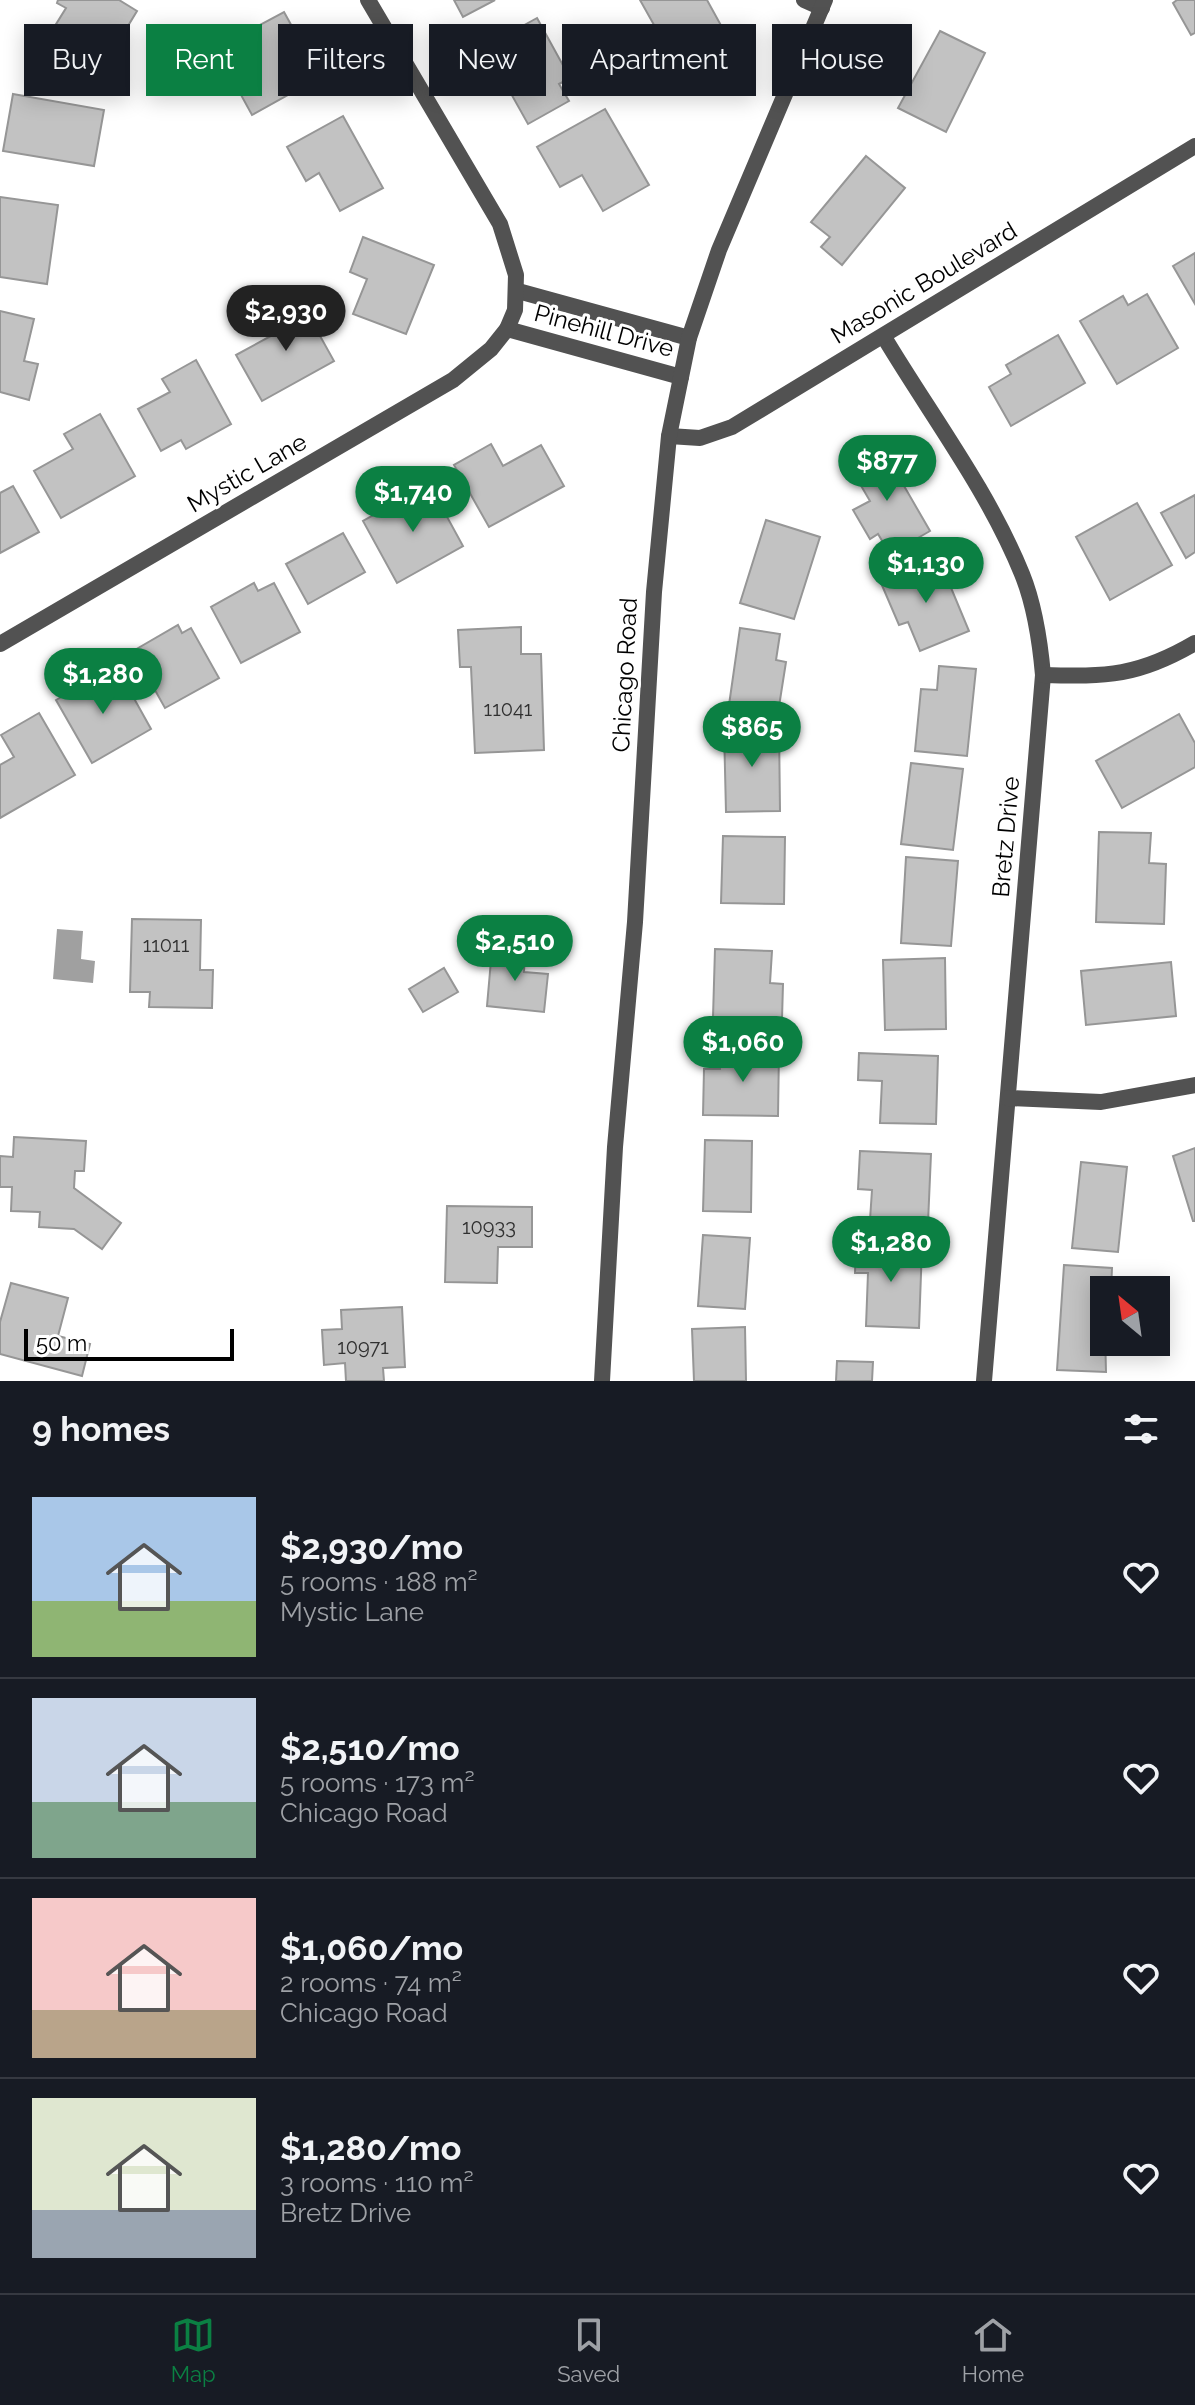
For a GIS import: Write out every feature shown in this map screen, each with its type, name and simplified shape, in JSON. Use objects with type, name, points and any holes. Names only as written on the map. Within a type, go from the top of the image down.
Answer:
[{"type":"street","name":"Pinehill Drive","points":[[368,0],[500,224],[518,291],[507,329],[681,377]]},
{"type":"street","points":[[804,0],[823,4]]},
{"type":"street","name":"Chicago Road","points":[[602,1381],[615,1147],[635,922],[654,592],[669,436],[689,338],[719,250],[823,4]]},
{"type":"street","name":"Masonic Boulevard","points":[[669,436],[700,438],[732,427],[1195,146]]},
{"type":"street","name":"Pinehill Drive","points":[[518,291],[689,338]]},
{"type":"street","name":"Mystic Lane","points":[[0,644],[453,380],[491,349],[507,329]]},
{"type":"street","name":"Bretz Drive","points":[[884,337],[1003,532],[1023,576],[1038,630],[1043,675],[984,1381]]},
{"type":"street","points":[[1043,675],[1120,675],[1150,666],[1195,643]]},
{"type":"street","points":[[1008,1098],[1101,1102],[1195,1085]]},
{"type":"shaded area","points":[[57,929],[83,931],[81,959],[95,961],[93,983],[53,979]]},
{"type":"building","points":[[58,0],[119,0],[137,11],[129,24],[56,24],[66,8],[57,3]]},
{"type":"building","points":[[454,0],[495,0],[463,17]]},
{"type":"building","points":[[640,0],[707,0],[720,24],[653,24]]},
{"type":"building","points":[[1177,0],[1195,0],[1195,33],[1191,35],[1173,3]]},
{"type":"building","points":[[284,12],[291,24],[278,24],[278,96],[286,96],[252,115],[242,96],[262,96],[262,24]]},
{"type":"building","points":[[537,18],[540,24],[526,24]]},
{"type":"building","points":[[940,31],[985,53],[946,132],[898,108],[905,96],[912,96],[912,82]]},
{"type":"building","points":[[546,34],[562,63],[562,82],[559,84],[562,96],[569,101],[528,124],[512,96],[546,96]]},
{"type":"building","points":[[13,94],[104,110],[94,166],[3,151]]},
{"type":"building","points":[[605,109],[649,185],[603,211],[582,175],[560,187],[537,147]]},
{"type":"building","points":[[343,116],[383,188],[340,211],[319,173],[306,181],[287,147]]},
{"type":"building","points":[[866,156],[905,188],[842,265],[821,247],[830,237],[811,222]]},
{"type":"building","points":[[0,197],[58,205],[47,284],[0,277]]},
{"type":"building","points":[[363,237],[434,265],[406,334],[353,314],[367,279],[350,272]]},
{"type":"building","points":[[1195,253],[1195,304],[1173,266]]},
{"type":"building","points":[[1147,294],[1178,348],[1117,384],[1080,321],[1123,296],[1128,305]]},
{"type":"building","points":[[300,300],[334,361],[262,401],[236,355],[280,331],[272,316]]},
{"type":"building","points":[[0,311],[34,319],[24,361],[38,364],[29,400],[0,392]]},
{"type":"building","points":[[1058,335],[1085,383],[1011,426],[989,387],[1011,374],[1006,365]]},
{"type":"building","points":[[196,360],[231,424],[186,449],[181,440],[161,451],[138,409],[170,392],[162,379]]},
{"type":"building","points":[[100,414],[135,476],[61,518],[34,471],[73,449],[64,434]]},
{"type":"building","points":[[491,444],[503,466],[541,445],[564,486],[489,527],[454,465]]},
{"type":"building","points":[[881,446],[930,531],[890,554],[878,534],[870,539],[853,510],[870,501],[849,465]]},
{"type":"building","points":[[429,484],[463,546],[397,583],[363,521]]},
{"type":"building","points":[[13,486],[39,532],[0,553],[0,493]]},
{"type":"building","points":[[1195,495],[1195,552],[1186,558],[1161,513]]},
{"type":"building","points":[[1137,503],[1172,565],[1110,600],[1076,537]]},
{"type":"building","points":[[766,520],[820,537],[794,619],[740,603]]},
{"type":"building","points":[[343,533],[365,572],[308,604],[286,564]]},
{"type":"building","points":[[939,559],[969,631],[920,651],[908,622],[899,625],[881,583]]},
{"type":"building","points":[[254,583],[258,591],[274,583],[300,632],[241,663],[211,607]]},
{"type":"building","points":[[178,625],[182,633],[191,628],[219,678],[165,708],[133,651]]},
{"type":"building","points":[[521,627],[521,654],[541,654],[544,750],[475,753],[471,667],[460,667],[458,630]]},
{"type":"building","points":[[740,628],[780,634],[776,660],[786,662],[777,719],[728,712]]},
{"type":"building","points":[[939,666],[976,669],[967,756],[915,751],[921,689],[937,690]]},
{"type":"building","points":[[100,675],[105,684],[121,675],[151,729],[92,763],[56,700]]},
{"type":"building","points":[[39,713],[75,775],[0,818],[0,765],[14,757],[1,735]]},
{"type":"building","points":[[1179,714],[1195,743],[1195,767],[1122,808],[1096,761]]},
{"type":"building","points":[[779,727],[780,811],[726,812],[724,728]]},
{"type":"building","points":[[911,763],[963,769],[953,850],[901,844]]},
{"type":"building","points":[[1099,832],[1151,833],[1149,863],[1166,864],[1164,924],[1096,922]]},
{"type":"building","points":[[723,836],[785,837],[784,904],[721,903]]},
{"type":"building","points":[[906,857],[958,861],[951,946],[901,943]]},
{"type":"building","points":[[132,919],[201,920],[200,970],[213,970],[212,1008],[149,1007],[150,992],[130,992]]},
{"type":"building","points":[[492,949],[525,952],[524,972],[548,974],[544,1012],[487,1006]]},
{"type":"building","points":[[715,949],[772,951],[770,983],[783,984],[782,1019],[713,1017]]},
{"type":"building","points":[[945,958],[946,1029],[885,1030],[883,960]]},
{"type":"building","points":[[1171,962],[1176,1016],[1086,1025],[1081,971]]},
{"type":"building","points":[[444,968],[458,992],[423,1012],[409,989]]},
{"type":"building","points":[[721,1049],[779,1050],[778,1116],[703,1115],[704,1069],[720,1069]]},
{"type":"building","points":[[859,1053],[938,1056],[936,1124],[880,1123],[882,1081],[858,1080]]},
{"type":"building","points":[[14,1137],[86,1141],[84,1171],[75,1171],[74,1188],[121,1223],[102,1249],[74,1229],[39,1227],[40,1212],[11,1211],[12,1187],[0,1187],[0,1156],[13,1157]]},
{"type":"building","points":[[705,1140],[752,1141],[751,1212],[703,1211]]},
{"type":"building","points":[[1195,1148],[1195,1221],[1193,1221],[1173,1156]]},
{"type":"building","points":[[860,1151],[931,1154],[928,1223],[870,1220],[872,1190],[858,1189]]},
{"type":"building","points":[[1081,1162],[1127,1167],[1118,1252],[1072,1248]]},
{"type":"building","points":[[447,1206],[532,1207],[532,1247],[498,1247],[497,1283],[445,1282]]},
{"type":"building","points":[[703,1235],[750,1238],[745,1309],[698,1306]]},
{"type":"building","points":[[856,1244],[922,1247],[919,1328],[866,1326],[868,1273],[855,1273]]},
{"type":"building","points":[[1064,1265],[1112,1268],[1112,1276],[1090,1276],[1090,1356],[1106,1356],[1106,1372],[1057,1370]]},
{"type":"building","points":[[11,1283],[68,1298],[58,1336],[90,1344],[82,1376],[0,1354],[0,1322]]},
{"type":"building","points":[[402,1307],[405,1367],[383,1368],[384,1381],[346,1381],[345,1363],[324,1365],[322,1330],[342,1329],[341,1310]]},
{"type":"building","points":[[745,1327],[746,1381],[694,1381],[692,1329]]},
{"type":"building","points":[[837,1361],[873,1362],[872,1381],[836,1381]]}]
